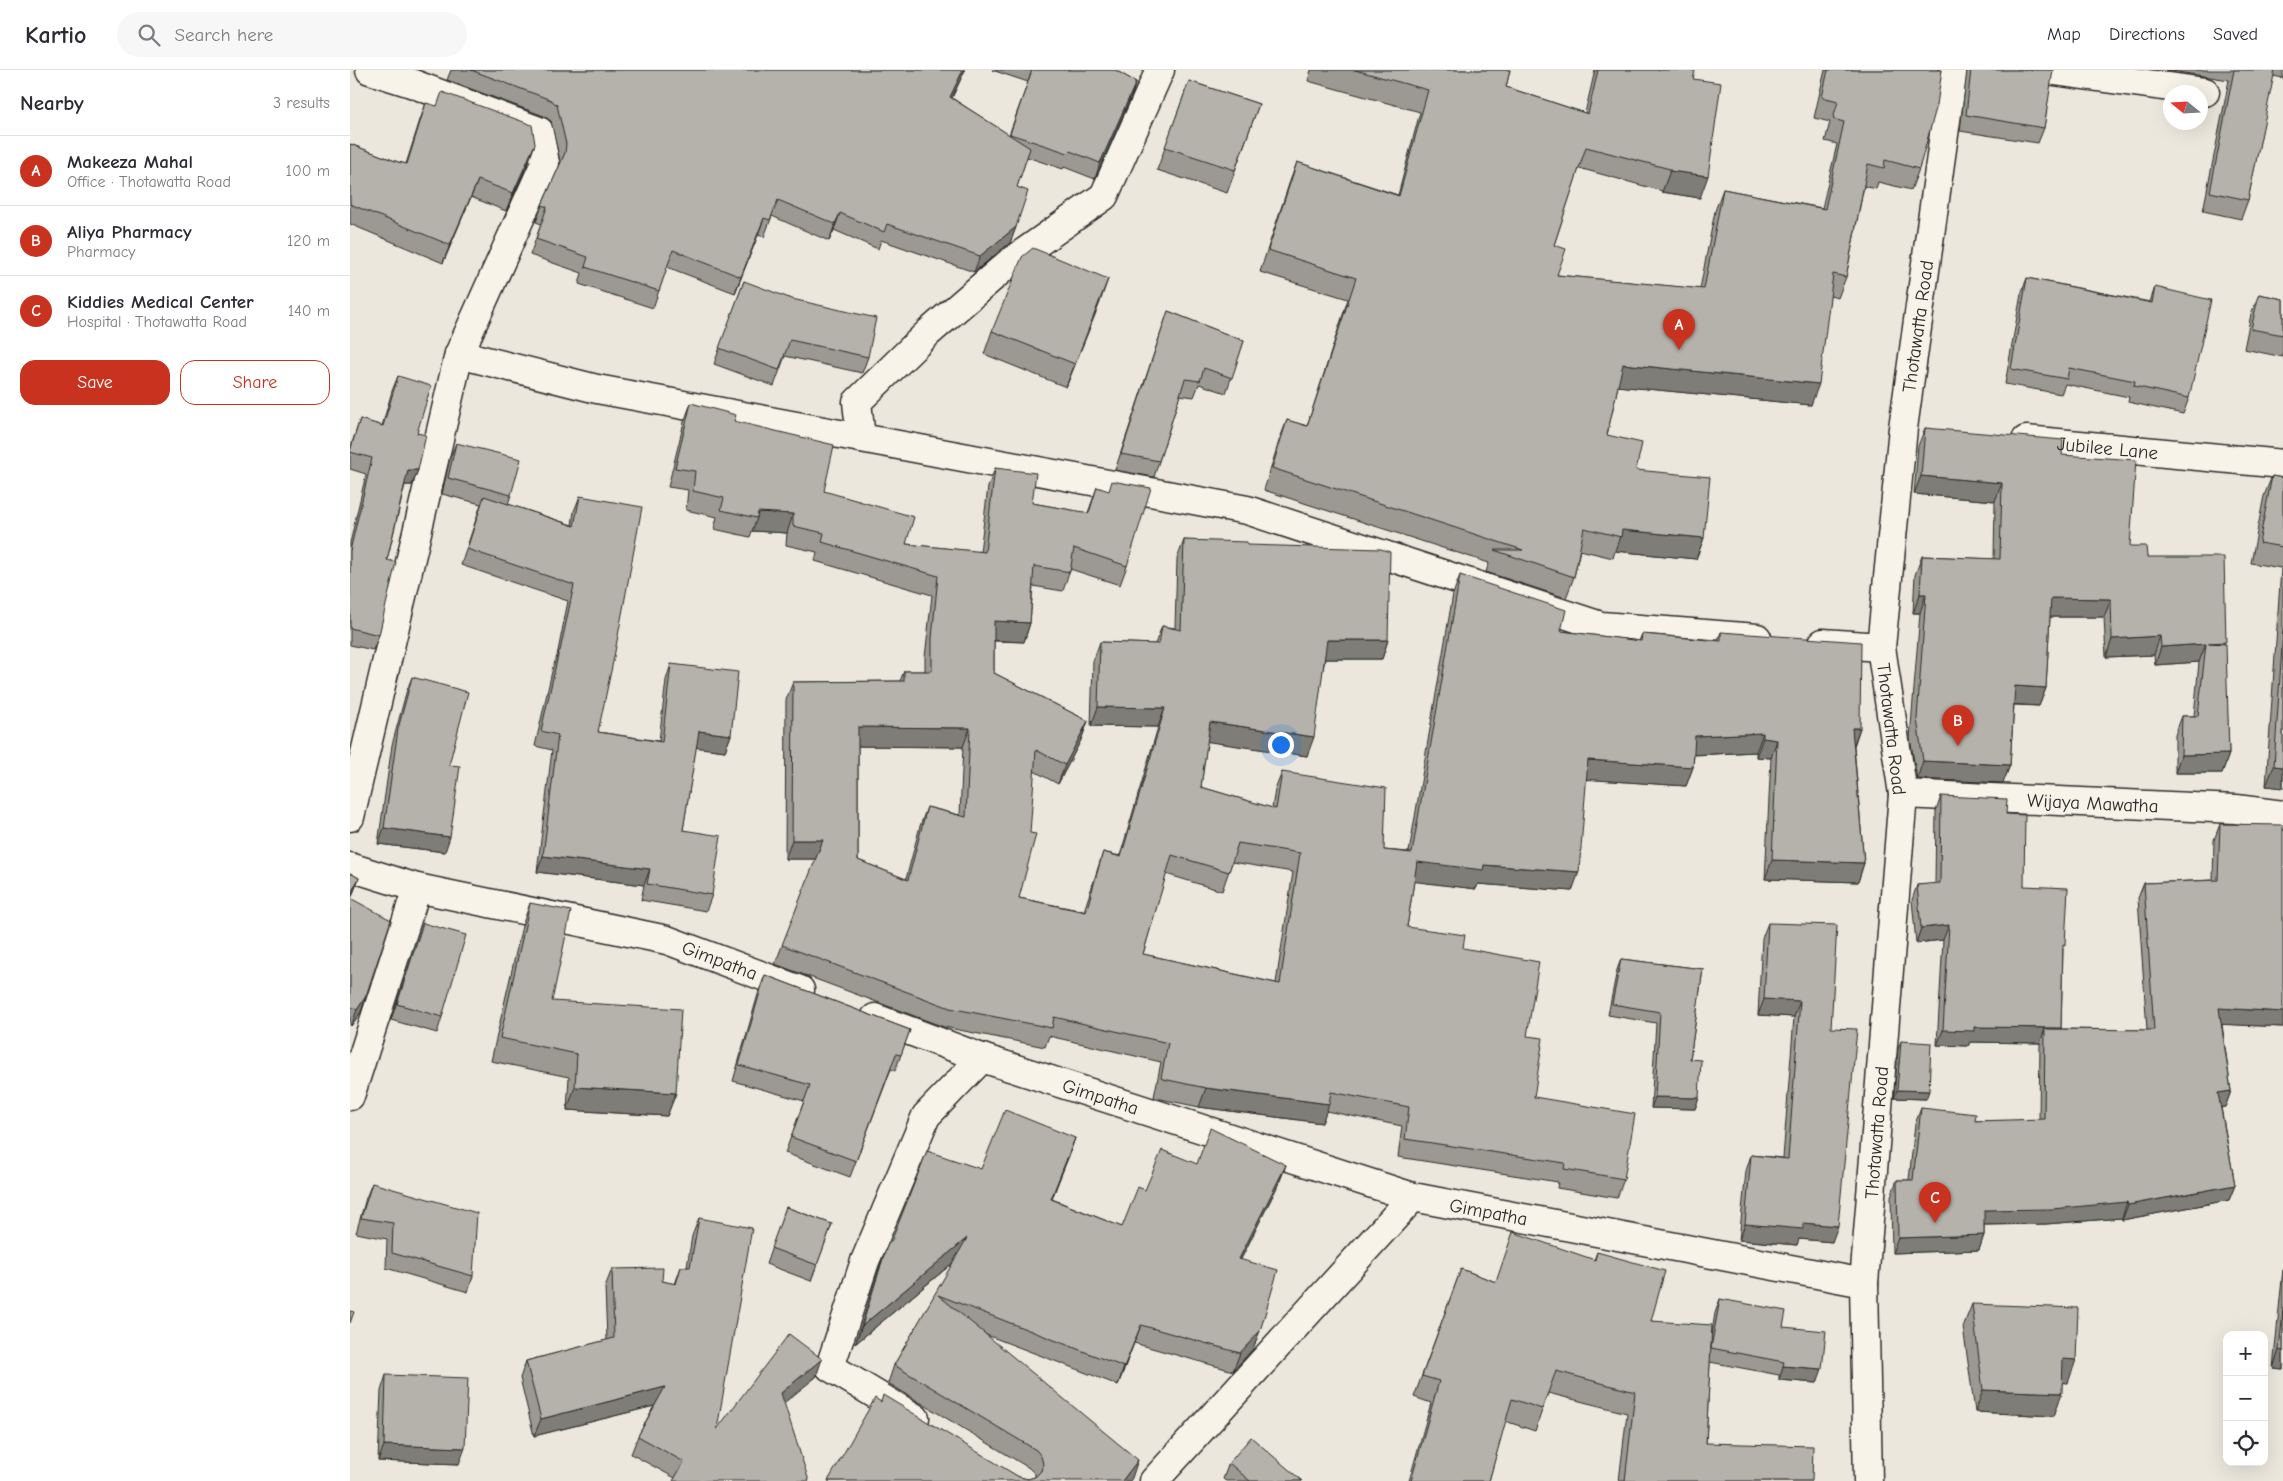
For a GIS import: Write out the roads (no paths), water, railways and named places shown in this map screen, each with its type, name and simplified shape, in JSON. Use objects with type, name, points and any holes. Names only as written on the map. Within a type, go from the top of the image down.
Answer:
[{"type":"street","points":[[350,817],[459,354],[546,163],[539,131],[414,76],[370,70]]},
{"type":"street","points":[[861,438],[858,402],[928,333],[1009,263],[1104,196],[1160,70]]},
{"type":"street","name":"Thotawatta Road","points":[[1868,1481],[1864,1283],[1902,794],[1881,647],[1903,428],[1953,70]]},
{"type":"street","points":[[2047,70],[2163,86]]},
{"type":"street","points":[[459,354],[597,389],[1246,510],[1601,626],[1633,630],[1881,647]]},
{"type":"street","points":[[1903,428],[1932,431]]},
{"type":"street","name":"Jubilee Lane","points":[[2001,437],[2283,464]]},
{"type":"street","name":"Wijaya Mawatha","points":[[1902,794],[2236,809],[2283,816]]},
{"type":"street","name":"Gimpatha","points":[[350,867],[417,888],[667,940],[824,999]]},
{"type":"street","points":[[350,1096],[417,888]]},
{"type":"street","name":"Gimpatha","points":[[852,1010],[982,1058],[1413,1197],[1864,1283]]},
{"type":"street","points":[[938,1431],[830,1367],[865,1261],[926,1116],[982,1058]]},
{"type":"street","points":[[1154,1481],[1413,1197]]},
{"type":"place","name":"Makeeza Mahal","points":[[1679,350]]},
{"type":"place","name":"Aliya Pharmacy","points":[[1958,746]]},
{"type":"place","name":"Kiddies Medical Center","points":[[1935,1223]]}]
